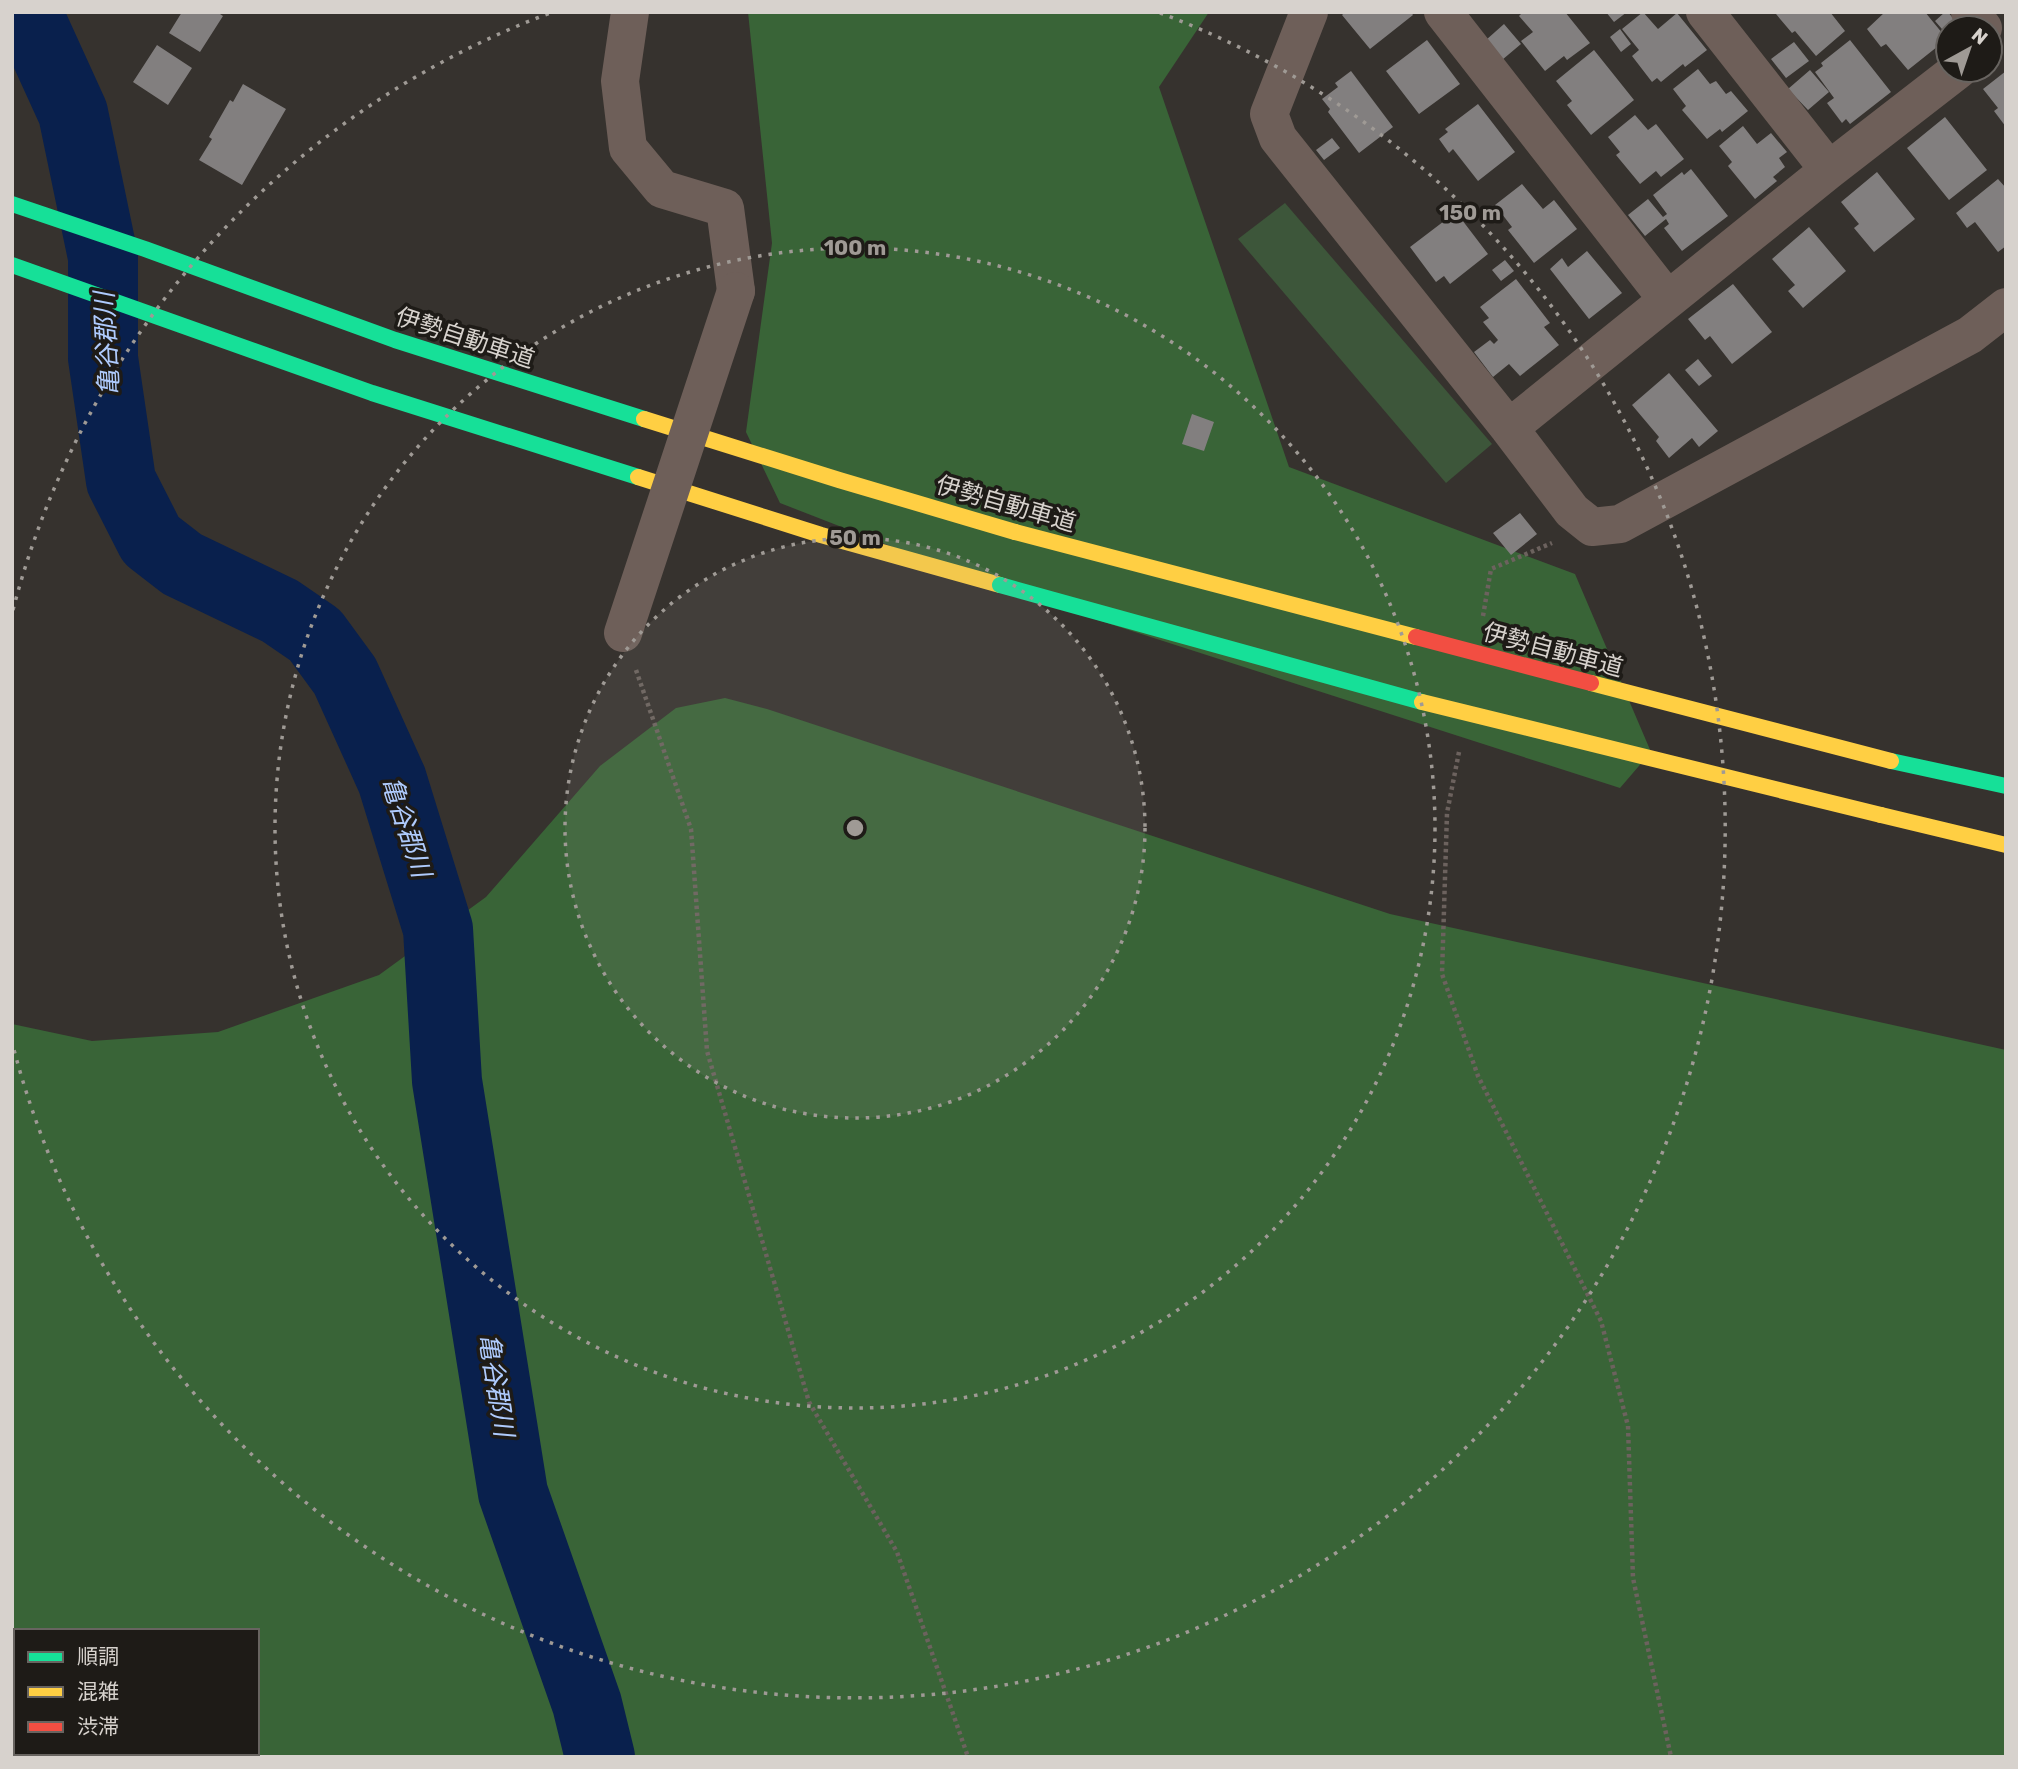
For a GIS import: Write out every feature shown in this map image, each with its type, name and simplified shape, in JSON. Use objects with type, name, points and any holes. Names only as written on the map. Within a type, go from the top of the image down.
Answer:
[{"type":"highway","name":"伊勢自動車道","points":[[12,204],[395,340],[1015,532],[1891,761],[2006,786]]},
{"type":"highway","points":[[12,265],[372,393],[808,531],[1406,698],[2006,845]]},
{"type":"street","points":[[622,633],[736,291],[725,208],[662,189],[628,148],[620,80],[630,12]]},
{"type":"street","points":[[1309,12],[1269,114],[1278,138],[1510,428],[1572,511],[1592,527],[1620,524],[1970,335],[2006,307]]},
{"type":"street","points":[[1443,12],[1667,299]]},
{"type":"street","points":[[1705,12],[1829,170]]},
{"type":"street","points":[[1510,428],[1667,299],[1940,84]]},
{"type":"path","points":[[1482,623],[1491,569],[1592,527]]},
{"type":"path","points":[[622,633],[691,829],[707,1051],[809,1402],[897,1552],[968,1757]]},
{"type":"path","points":[[1460,745],[1447,813],[1442,974],[1478,1076],[1601,1321],[1628,1426],[1633,1578],[1671,1757]]},
{"type":"green space","points":[[748,12],[1209,12],[1159,87],[1289,467],[1575,574],[1651,752],[1620,788],[1001,589],[780,503],[746,432],[772,243]]},
{"type":"green space","points":[[1285,203],[1492,444],[1446,483],[1238,239]]},
{"type":"green space","points":[[725,698],[767,709],[1390,914],[2006,1050],[2006,1757],[12,1757],[12,1024],[92,1041],[218,1032],[379,975],[486,897],[600,766],[676,708]]},
{"type":"building","points":[[182,12],[217,12],[223,16],[200,52],[169,33]]},
{"type":"building","points":[[1345,12],[1411,12],[1413,15],[1370,49],[1342,15]]},
{"type":"building","points":[[1523,12],[1565,12],[1590,43],[1567,60],[1564,56],[1545,71],[1521,41],[1533,32],[1519,16]]},
{"type":"building","points":[[1606,12],[1627,12],[1614,22]]},
{"type":"building","points":[[1643,12],[1658,29],[1677,13],[1707,50],[1685,67],[1683,64],[1661,82],[1657,78],[1652,82],[1632,56],[1639,50],[1622,29]]},
{"type":"building","points":[[1830,12],[1845,31],[1816,56],[1776,14]]},
{"type":"building","points":[[1885,12],[1925,12],[1934,23],[1934,49],[1908,70],[1886,44],[1881,47],[1867,29]]},
{"type":"building","points":[[1504,24],[1521,44],[1502,60],[1486,40]]},
{"type":"building","points":[[1620,29],[1631,44],[1621,52],[1610,37]]},
{"type":"building","points":[[1427,40],[1460,84],[1419,114],[1386,71]]},
{"type":"building","points":[[1850,40],[1891,92],[1850,124],[1846,119],[1842,123],[1827,103],[1834,98],[1815,72],[1823,66],[1821,63]]},
{"type":"building","points":[[1794,42],[1809,61],[1786,78],[1771,59]]},
{"type":"building","points":[[157,45],[192,68],[168,105],[133,82]]},
{"type":"building","points":[[1594,50],[1634,100],[1591,135],[1567,105],[1572,101],[1556,81]]},
{"type":"building","points":[[1698,69],[1710,84],[1716,81],[1726,94],[1731,91],[1748,111],[1722,132],[1720,129],[1707,139],[1682,110],[1686,106],[1673,89]]},
{"type":"building","points":[[1810,70],[1829,92],[1808,110],[1788,89]]},
{"type":"building","points":[[1351,71],[1393,127],[1359,153],[1328,112],[1330,109],[1322,99],[1338,87],[1335,83]]},
{"type":"building","points":[[2006,71],[2006,127],[1994,111],[1998,108],[1983,89],[1989,84],[2004,84]]},
{"type":"building","points":[[243,84],[286,109],[242,185],[199,160],[230,100],[233,102]]},
{"type":"building","points":[[1478,104],[1515,152],[1478,181],[1453,149],[1449,153],[1439,139],[1448,132],[1445,129]]},
{"type":"building","points":[[1635,115],[1648,130],[1656,124],[1684,159],[1661,177],[1656,171],[1640,184],[1616,155],[1620,152],[1608,137]]},
{"type":"building","points":[[1945,117],[1987,170],[1949,200],[1907,148]]},
{"type":"building","points":[[1743,126],[1757,144],[1771,133],[1787,152],[1779,158],[1785,167],[1773,177],[1777,181],[1755,199],[1728,166],[1732,162],[1719,146]]},
{"type":"building","points":[[1332,138],[1340,148],[1324,160],[1316,150]]},
{"type":"building","points":[[1691,169],[1728,216],[1682,251],[1664,228],[1669,224],[1666,219],[1645,236],[1628,215],[1648,199],[1663,217],[1667,214],[1653,195],[1682,172],[1684,175]]},
{"type":"building","points":[[1877,172],[1915,219],[1874,252],[1854,228],[1859,224],[1841,202]]},
{"type":"building","points":[[1998,179],[2006,188],[2006,246],[1998,252],[1975,222],[1967,228],[1956,213]]},
{"type":"building","points":[[1522,184],[1543,209],[1554,200],[1577,229],[1534,263],[1508,230],[1512,227],[1495,205]]},
{"type":"building","points":[[1456,212],[1488,254],[1450,284],[1444,276],[1436,282],[1410,247]]},
{"type":"building","points":[[1809,227],[1846,271],[1803,308],[1788,291],[1795,285],[1772,259]]},
{"type":"building","points":[[1587,251],[1622,293],[1589,319],[1550,269],[1562,258],[1568,267]]},
{"type":"building","points":[[1505,260],[1514,271],[1501,281],[1492,270]]},
{"type":"building","points":[[1516,279],[1550,323],[1544,327],[1559,345],[1520,376],[1509,364],[1493,377],[1474,352],[1490,340],[1494,344],[1498,340],[1483,322],[1489,318],[1480,307]]},
{"type":"building","points":[[1733,284],[1772,332],[1732,364],[1710,336],[1705,340],[1688,319]]},
{"type":"building","points":[[1698,359],[1712,376],[1699,386],[1685,370]]},
{"type":"building","points":[[1669,373],[1718,431],[1699,447],[1692,438],[1669,458],[1656,441],[1659,437],[1632,405]]},
{"type":"building","points":[[1192,414],[1214,422],[1204,451],[1182,444]]},
{"type":"building","points":[[1520,513],[1537,534],[1511,555],[1493,533]]},
{"type":"waterway","name":"亀谷郡川","points":[[27,12],[73,113],[103,257],[103,358],[121,481],[151,540],[182,564],[280,611],[315,635],[345,676],[392,780],[438,929],[447,1081],[513,1493],[587,1704],[600,1757]]},
{"type":"traffic: fast","points":[[12,204],[395,340],[644,419]]},
{"type":"traffic: fast","points":[[12,265],[372,393],[638,477]]},
{"type":"traffic: fast","points":[[1000,585],[1422,702]]},
{"type":"traffic: fast","points":[[1891,761],[2006,786]]},
{"type":"traffic: slow","points":[[644,419],[1015,532]]},
{"type":"traffic: slow","points":[[638,477],[821,535],[1000,585]]},
{"type":"traffic: slow","points":[[1015,532],[1416,637]]},
{"type":"traffic: slow","points":[[1591,683],[1891,761]]},
{"type":"traffic: slow","points":[[1422,702],[1881,815]]},
{"type":"traffic: slow","points":[[1881,815],[2006,845]]},
{"type":"traffic: jam","points":[[1416,637],[1591,683]]}]
